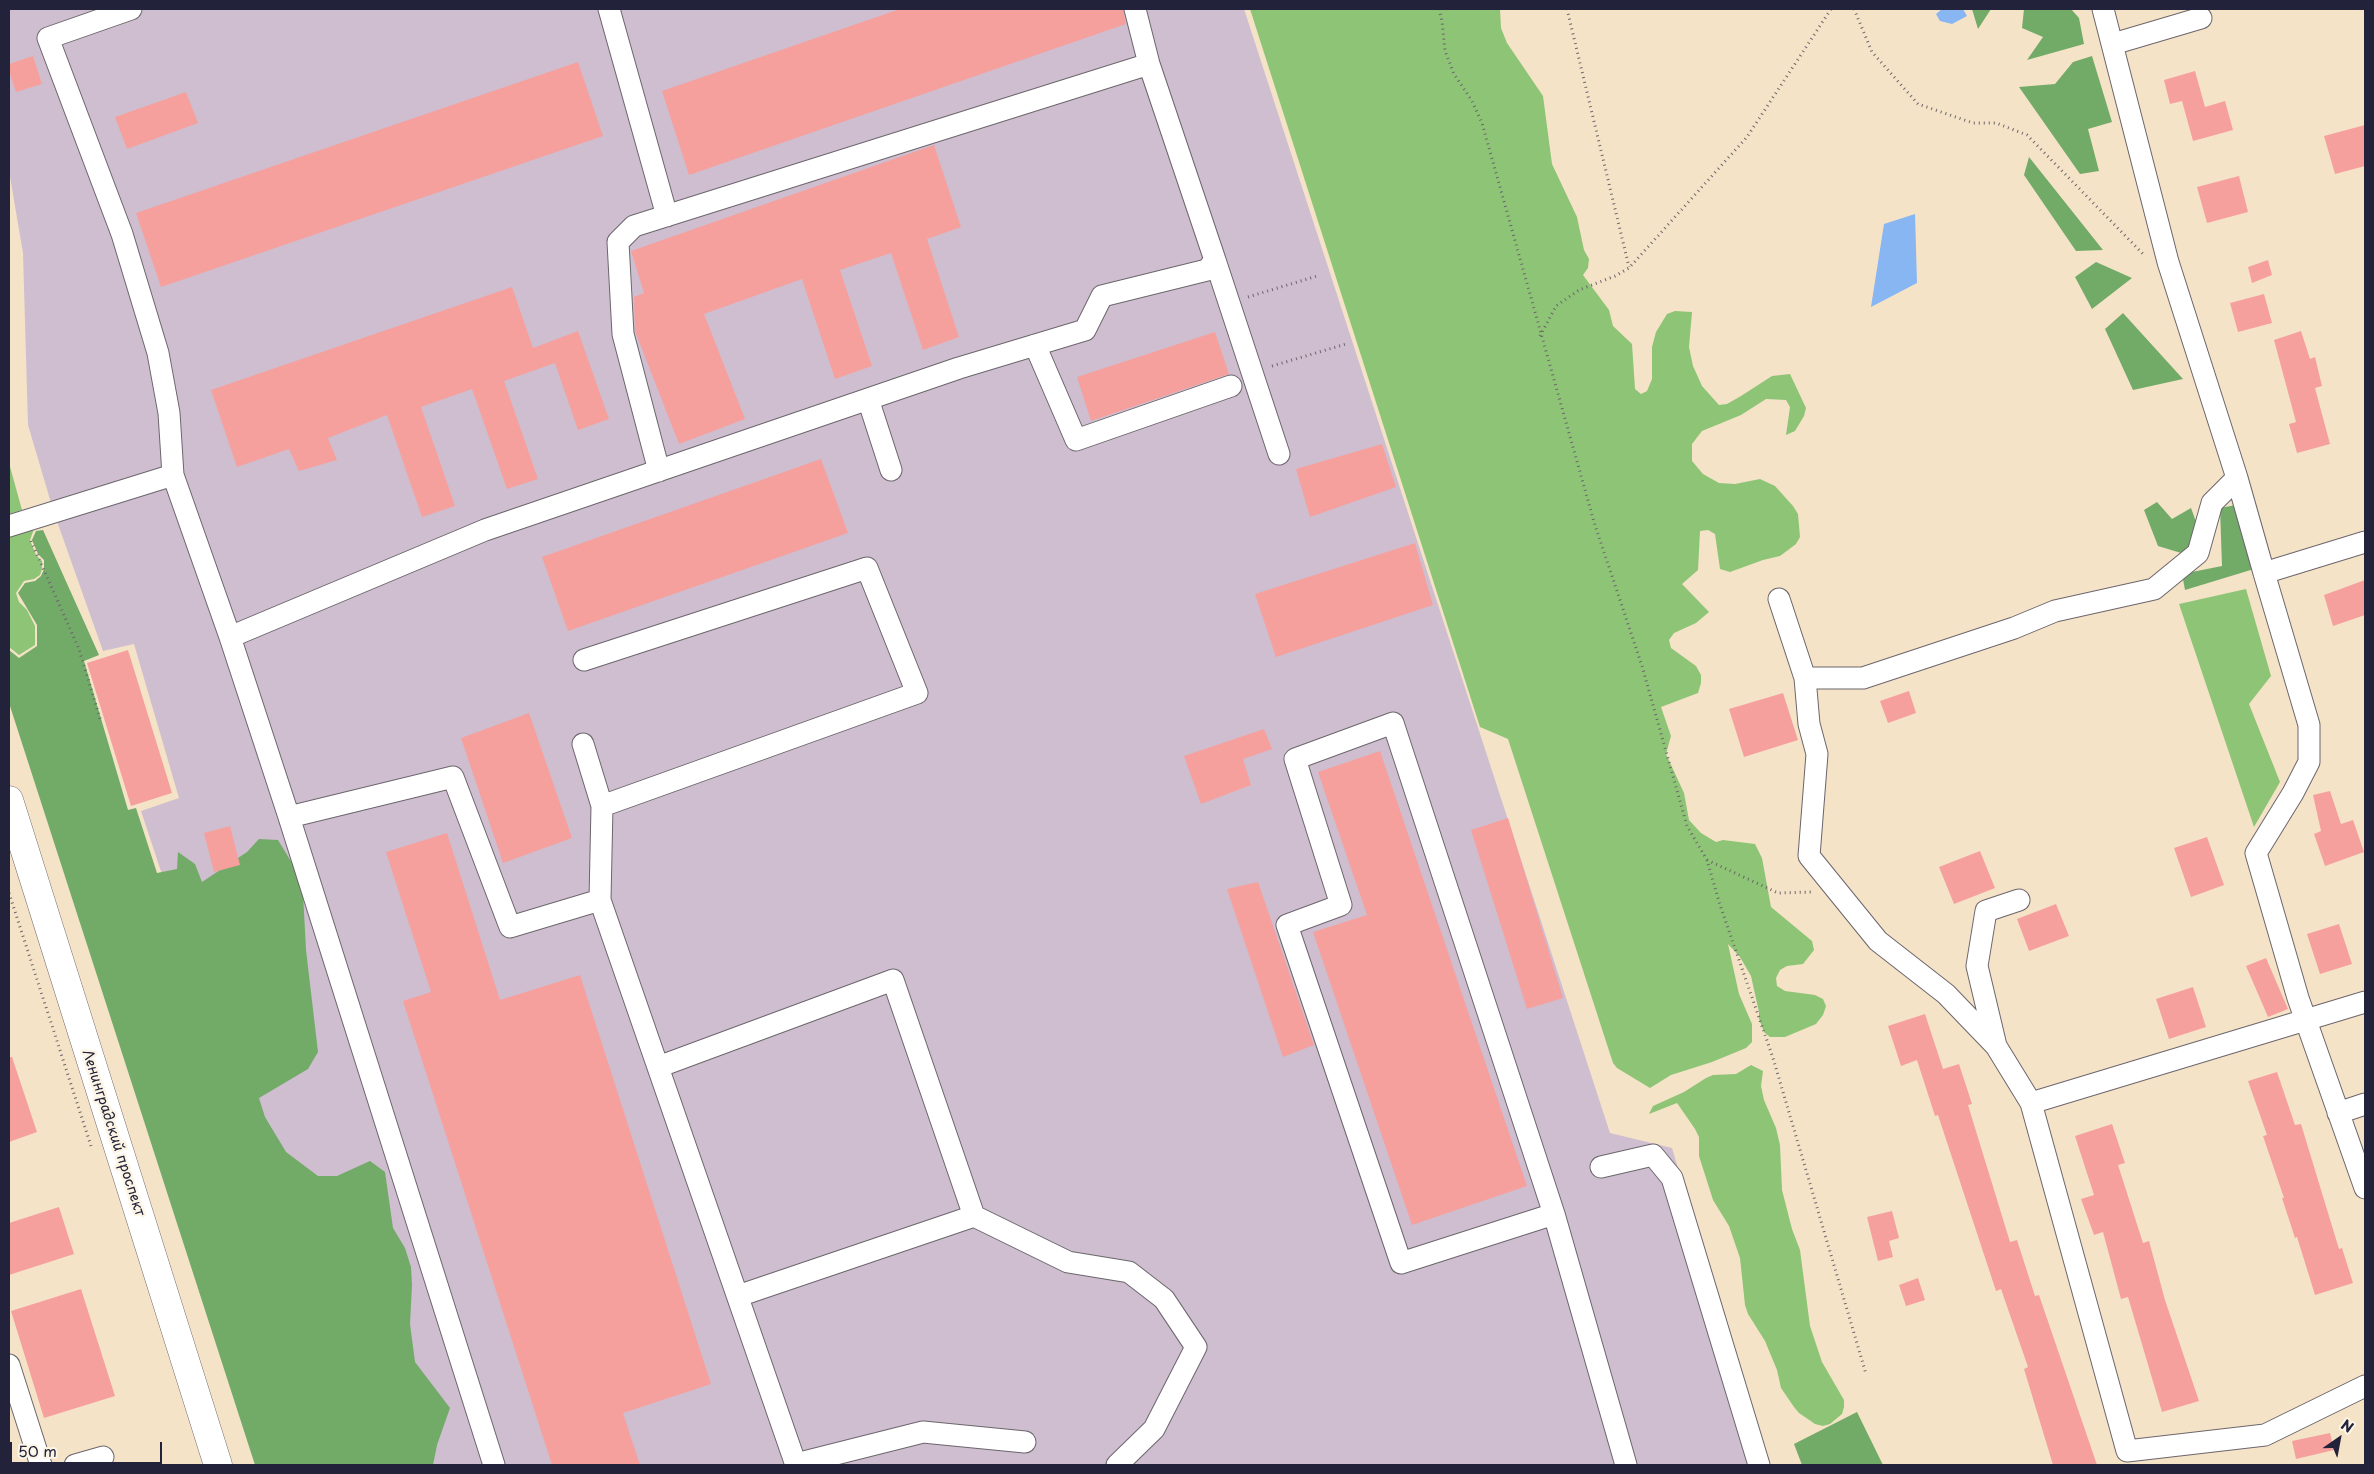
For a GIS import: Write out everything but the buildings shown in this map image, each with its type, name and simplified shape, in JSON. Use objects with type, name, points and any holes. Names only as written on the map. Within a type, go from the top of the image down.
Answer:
[{"type":"main road","name":"Ленинградский проспект","points":[[9,800],[218,1465]]},
{"type":"street","points":[[131,9],[48,38],[122,234],[158,353],[169,413],[173,475],[230,637],[289,817],[494,1465]]},
{"type":"street","points":[[609,9],[667,216]]},
{"type":"street","points":[[1134,9],[1149,64],[1279,454]]},
{"type":"street","points":[[2103,9],[2168,262],[2237,478],[2309,725],[2309,762],[2294,793],[2256,853],[2298,998],[2365,1188]]},
{"type":"street","points":[[2113,44],[2201,18]]},
{"type":"street","points":[[658,471],[622,334],[618,242],[634,226],[1149,64]]},
{"type":"street","points":[[230,637],[485,530],[868,399],[1086,330],[1102,296],[1207,270],[1215,260]]},
{"type":"street","points":[[1035,345],[1076,440],[1231,386]]},
{"type":"street","points":[[868,399],[891,470]]},
{"type":"street","points":[[16,524],[173,475]]},
{"type":"street","points":[[1806,678],[1863,678],[2014,628],[2055,611],[2154,589],[2198,553],[2212,503],[2237,478]]},
{"type":"street","points":[[2264,573],[2365,542]]},
{"type":"street","points":[[584,660],[867,568],[917,694],[602,806]]},
{"type":"street","points":[[1778,599],[1806,678],[1809,724],[1817,754],[1809,856],[1878,941],[1946,994],[1996,1046],[2030,1103],[2127,1452],[2265,1435],[2365,1386]]},
{"type":"street","points":[[1554,1214],[1401,1263],[1287,925],[1341,905],[1295,759],[1393,722],[1554,1214],[1626,1465]]},
{"type":"street","points":[[584,744],[602,806],[600,900],[796,1465],[923,1432],[1025,1442]]},
{"type":"street","points":[[289,817],[453,777],[510,927],[600,900]]},
{"type":"street","points":[[1996,1046],[1977,966],[1984,920],[1986,911],[2019,900]]},
{"type":"street","points":[[658,1067],[893,980],[974,1216]]},
{"type":"street","points":[[2030,1103],[2365,1002]]},
{"type":"street","points":[[2338,1113],[2365,1104]]},
{"type":"street","points":[[1601,1167],[1653,1155],[1672,1178],[1760,1465]]},
{"type":"street","points":[[738,1296],[974,1216],[1068,1262],[1129,1272],[1164,1299],[1196,1347],[1154,1429],[1117,1465]]},
{"type":"street","points":[[9,1365],[41,1465]]},
{"type":"street","points":[[75,1465],[102,1456]]},
{"type":"path","points":[[1439,9],[1445,51],[1454,74],[1472,101],[1482,123],[1540,336],[1594,522],[1642,666],[1687,826],[1707,860],[1720,905],[1773,1058],[1866,1374]]},
{"type":"path","points":[[1567,9],[1629,268]]},
{"type":"path","points":[[1540,336],[1556,306],[1579,290],[1615,276],[1629,268],[1747,137],[1831,9]]},
{"type":"path","points":[[1854,9],[1872,52],[1918,104],[1974,122],[1996,123],[2028,135],[2149,260]]},
{"type":"path","points":[[1228,302],[1317,276]]},
{"type":"path","points":[[1251,372],[1346,344]]},
{"type":"path","points":[[16,524],[79,650],[101,722]]},
{"type":"path","points":[[1707,860],[1778,893],[1837,890]]},
{"type":"shaded area","points":[[9,9],[1244,9],[1610,1133],[1672,1148],[1766,1465],[358,1465],[141,811],[179,798],[134,644],[103,651],[54,513],[28,425],[23,253],[9,171]]},
{"type":"green space","points":[[1250,9],[1500,9],[1501,28],[1507,43],[1543,96],[1552,164],[1577,217],[1584,250],[1589,259],[1588,268],[1583,275],[1609,310],[1613,326],[1632,344],[1635,389],[1641,394],[1647,391],[1652,379],[1652,347],[1656,332],[1667,314],[1675,311],[1692,312],[1689,347],[1693,366],[1702,386],[1719,405],[1727,404],[1772,376],[1790,374],[1806,408],[1804,416],[1795,431],[1786,435],[1790,407],[1786,400],[1766,399],[1741,415],[1702,431],[1692,444],[1692,461],[1703,474],[1719,483],[1735,484],[1760,479],[1775,486],[1798,514],[1800,537],[1796,544],[1780,556],[1730,572],[1720,569],[1715,534],[1708,530],[1700,531],[1698,570],[1682,584],[1709,612],[1696,623],[1674,633],[1669,640],[1671,648],[1696,666],[1701,675],[1701,683],[1698,693],[1661,707],[1671,736],[1666,754],[1684,793],[1689,820],[1701,833],[1716,842],[1723,840],[1755,844],[1762,858],[1771,907],[1812,941],[1814,950],[1803,964],[1787,966],[1780,970],[1776,978],[1777,986],[1785,991],[1815,995],[1823,999],[1826,1006],[1823,1015],[1816,1024],[1785,1037],[1770,1037],[1764,1032],[1759,1019],[1751,976],[1740,957],[1728,944],[1739,994],[1752,1024],[1752,1042],[1746,1048],[1712,1062],[1671,1075],[1650,1088],[1617,1068],[1613,1063],[1508,739],[1480,727]]},
{"type":"green space","points":[[1972,9],[1991,9],[1978,29]]},
{"type":"green space","points":[[2024,9],[2071,9],[2079,18],[2084,44],[2027,60],[2043,37],[2022,28]]},
{"type":"green space","points":[[2092,56],[2112,122],[2088,129],[2099,171],[2080,174],[2019,87],[2055,84],[2073,62]]},
{"type":"green space","points":[[2029,157],[2103,250],[2076,251],[2024,175]]},
{"type":"green space","points":[[2096,262],[2132,278],[2092,309],[2075,277]]},
{"type":"green space","points":[[2123,313],[2183,379],[2133,390],[2105,329]]},
{"type":"green space","points":[[9,463],[22,510],[9,514]]},
{"type":"green space","points":[[2157,502],[2172,519],[2191,508],[2199,530],[2191,556],[2158,546],[2144,510]]},
{"type":"green space","points":[[2236,505],[2254,569],[2185,590],[2182,574],[2222,566],[2220,508]]},
{"type":"green space","points":[[34,529],[30,540],[36,555],[42,561],[42,569],[40,575],[34,579],[24,581],[16,593],[19,602],[27,610],[35,626],[35,645],[19,655],[9,647],[9,537]]},
{"type":"green space","points":[[43,530],[99,655],[84,661],[128,810],[136,808],[157,873],[177,869],[178,852],[195,864],[202,882],[247,852],[259,839],[278,840],[298,873],[303,893],[306,950],[318,1052],[308,1069],[259,1098],[265,1117],[286,1152],[318,1176],[337,1176],[370,1161],[385,1172],[393,1228],[405,1248],[411,1267],[410,1324],[415,1362],[450,1408],[437,1445],[433,1465],[255,1465],[9,703],[9,650],[19,658],[37,646],[37,625],[18,593],[25,583],[35,581],[41,576],[44,569],[44,560],[38,554],[32,540],[36,531]]},
{"type":"green space","points":[[2246,589],[2271,676],[2249,704],[2280,782],[2254,827],[2179,604]]},
{"type":"green space","points":[[1751,1065],[1763,1071],[1761,1086],[1764,1100],[1776,1128],[1780,1145],[1782,1190],[1792,1229],[1800,1250],[1810,1326],[1822,1362],[1844,1400],[1842,1414],[1830,1424],[1823,1426],[1815,1424],[1799,1413],[1781,1388],[1777,1370],[1765,1341],[1748,1314],[1745,1305],[1740,1258],[1729,1226],[1713,1200],[1699,1156],[1699,1137],[1695,1129],[1677,1103],[1649,1114],[1653,1106],[1684,1092],[1706,1078],[1713,1075],[1736,1074]]},
{"type":"green space","points":[[1857,1412],[1883,1465],[1802,1465],[1794,1444]]},
{"type":"water","points":[[1942,9],[1963,9],[1967,16],[1952,24],[1940,21],[1936,14]]},
{"type":"water","points":[[1915,214],[1917,283],[1871,307],[1884,224]]}]
